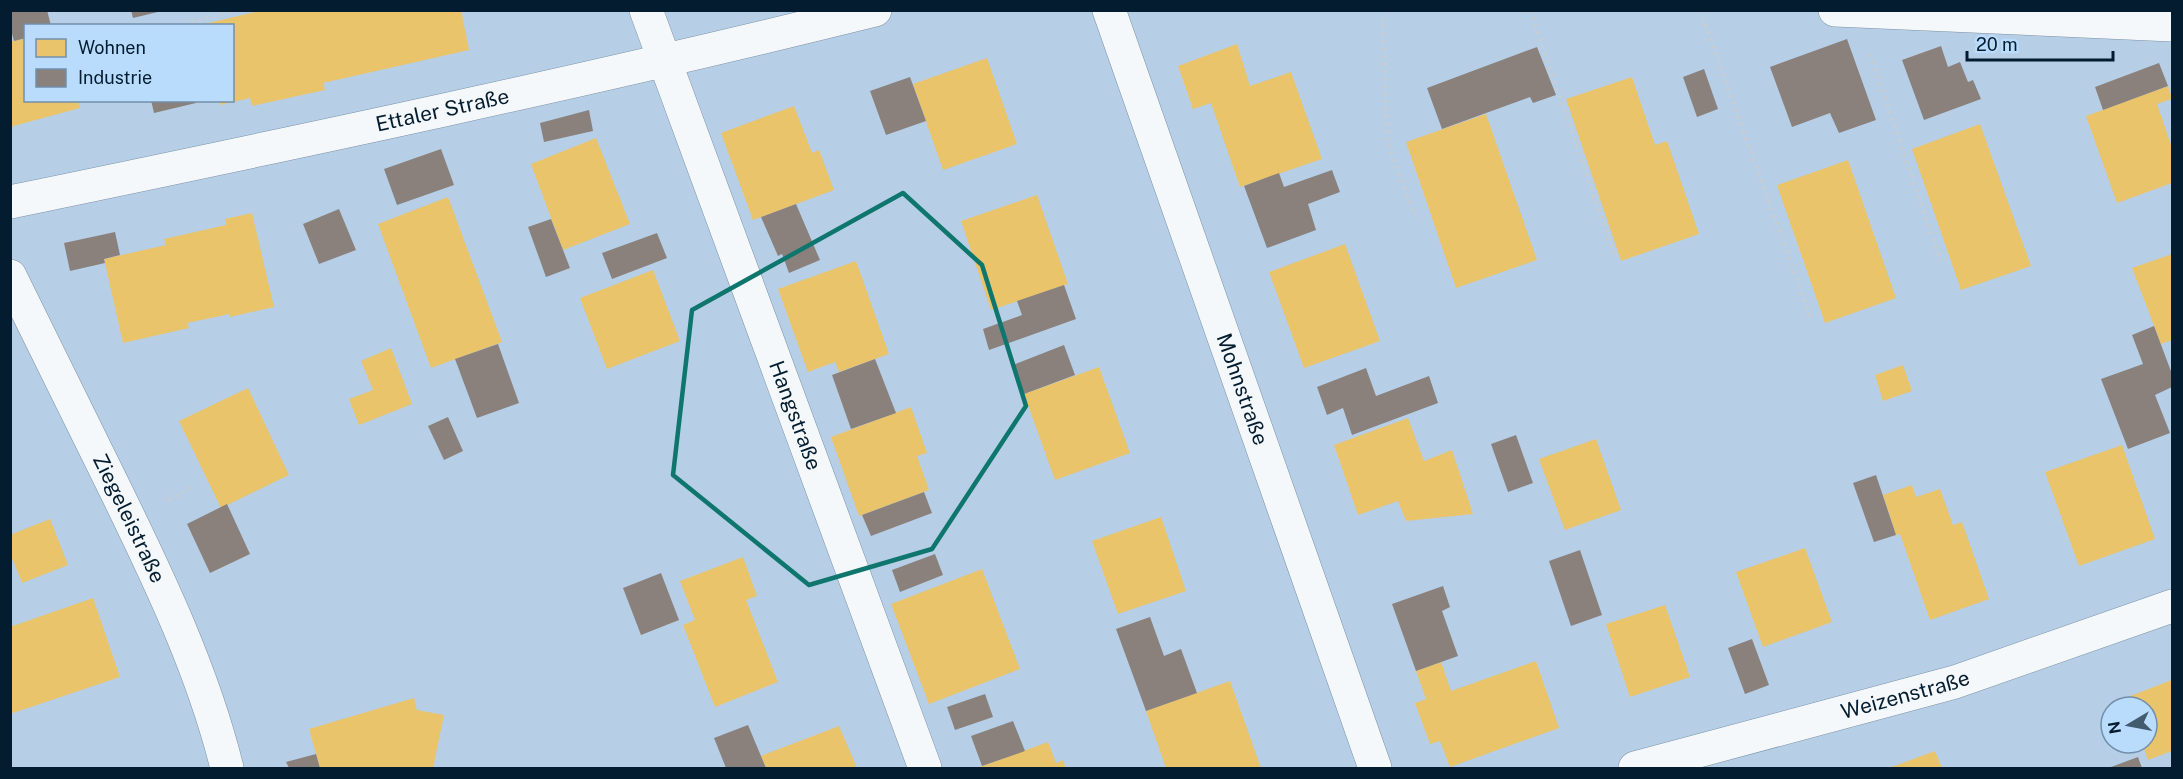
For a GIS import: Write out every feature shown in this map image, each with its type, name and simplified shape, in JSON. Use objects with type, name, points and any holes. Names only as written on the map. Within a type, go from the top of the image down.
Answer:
[{"type":"street","name":"Hangstraße","points":[[646,10],[925,768]]},
{"type":"street","name":"Ettaler Straße","points":[[10,202],[323,137],[664,62],[875,10]]},
{"type":"street","name":"Mohnstraße","points":[[1109,10],[1376,768]]},
{"type":"street","points":[[1835,10],[2172,25]]},
{"type":"street","name":"Ziegeleistraße","points":[[10,276],[148,557],[195,666],[219,733],[227,768]]},
{"type":"street","name":"Weizenstraße","points":[[1635,768],[1954,682],[2172,606]]},
{"type":"path","points":[[191,22],[240,10]]},
{"type":"path","points":[[1383,10],[1388,142],[1417,221]]},
{"type":"path","points":[[1530,10],[1614,255]]},
{"type":"path","points":[[1700,10],[1811,319]]},
{"type":"path","points":[[1855,11],[1941,262]]},
{"type":"highlighted area","points":[[903,193],[982,265],[1026,406],[932,549],[809,585],[673,475],[692,310]]},
{"type":"building: Wohnen","points":[[263,10],[461,10],[469,50],[323,83],[325,90],[252,106],[250,98],[234,102],[234,24],[204,24]]},
{"type":"building: Wohnen","points":[[24,38],[24,102],[78,102],[80,108],[10,127],[10,42]]},
{"type":"building: Wohnen","points":[[1237,44],[1250,86],[1291,72],[1322,159],[1240,187],[1211,103],[1193,109],[1178,66]]},
{"type":"building: Wohnen","points":[[987,58],[1017,144],[943,170],[913,84]]},
{"type":"building: Wohnen","points":[[1632,77],[1655,145],[1667,141],[1699,234],[1621,261],[1566,99]]},
{"type":"building: Wohnen","points":[[2168,86],[2172,99],[2157,104],[2172,148],[2172,183],[2117,203],[2086,116]]},
{"type":"building: Wohnen","points":[[794,106],[812,153],[819,150],[834,190],[753,220],[721,133]]},
{"type":"building: Wohnen","points":[[1486,114],[1537,260],[1456,288],[1406,142]]},
{"type":"building: Wohnen","points":[[1980,124],[2031,266],[1961,290],[1912,149]]},
{"type":"building: Wohnen","points":[[596,138],[630,224],[563,250],[531,164]]},
{"type":"building: Wohnen","points":[[1848,160],[1896,298],[1825,323],[1777,185]]},
{"type":"building: Wohnen","points":[[1037,195],[1068,284],[991,310],[961,221]]},
{"type":"building: Wohnen","points":[[448,197],[502,342],[431,368],[378,224]]},
{"type":"building: Wohnen","points":[[252,213],[274,307],[230,317],[230,314],[187,323],[189,328],[123,343],[104,259],[166,245],[164,239],[226,225],[225,219]]},
{"type":"building: Wohnen","points":[[1345,244],[1380,341],[1304,368],[1269,272]]},
{"type":"building: Wohnen","points":[[2172,254],[2172,340],[2161,344],[2132,268]]},
{"type":"building: Wohnen","points":[[856,261],[889,354],[839,372],[835,362],[808,372],[778,289]]},
{"type":"building: Wohnen","points":[[653,270],[680,341],[607,369],[580,298]]},
{"type":"building: Wohnen","points":[[391,348],[412,404],[359,425],[349,399],[373,390],[361,361]]},
{"type":"building: Wohnen","points":[[1903,365],[1912,391],[1883,401],[1875,375]]},
{"type":"building: Wohnen","points":[[1099,367],[1130,453],[1055,480],[1024,394]]},
{"type":"building: Wohnen","points":[[248,388],[289,475],[221,508],[179,421]]},
{"type":"building: Wohnen","points":[[911,407],[927,453],[917,456],[929,490],[859,516],[831,437]]},
{"type":"building: Wohnen","points":[[1408,418],[1424,461],[1452,450],[1473,514],[1406,521],[1398,501],[1358,515],[1334,445]]},
{"type":"building: Wohnen","points":[[1596,439],[1621,510],[1565,530],[1539,459]]},
{"type":"building: Wohnen","points":[[2122,445],[2155,539],[2079,566],[2045,472]]},
{"type":"building: Wohnen","points":[[1912,485],[1916,497],[1940,489],[1953,525],[1962,522],[1989,599],[1930,620],[1900,534],[1896,535],[1883,495]]},
{"type":"building: Wohnen","points":[[1161,517],[1186,591],[1118,614],[1092,541]]},
{"type":"building: Wohnen","points":[[50,519],[68,565],[22,583],[10,553],[10,535]]},
{"type":"building: Wohnen","points":[[1805,548],[1832,622],[1763,647],[1736,572]]},
{"type":"building: Wohnen","points":[[743,557],[757,596],[746,600],[778,682],[715,707],[683,625],[695,620],[680,581]]},
{"type":"building: Wohnen","points":[[982,569],[1020,669],[929,704],[891,604]]},
{"type":"building: Wohnen","points":[[93,598],[120,677],[10,714],[10,627]]},
{"type":"building: Wohnen","points":[[1665,605],[1690,677],[1630,697],[1606,624]]},
{"type":"building: Wohnen","points":[[1536,661],[1559,728],[1450,767],[1440,741],[1430,744],[1415,703],[1426,699],[1416,671],[1441,662],[1451,691]]},
{"type":"building: Wohnen","points":[[2172,680],[2172,751],[2148,760],[2146,755],[2159,755],[2159,695],[2133,695]]},
{"type":"building: Wohnen","points":[[1230,681],[1261,768],[1166,768],[1146,711]]},
{"type":"building: Wohnen","points":[[414,698],[417,710],[444,715],[433,768],[320,768],[309,729]]},
{"type":"building: Wohnen","points":[[839,726],[857,768],[766,768],[761,756]]},
{"type":"building: Wohnen","points":[[1048,742],[1056,763],[1063,760],[1066,768],[977,768]]},
{"type":"building: Wohnen","points":[[1935,751],[1942,768],[1889,768]]},
{"type":"building: Industrie","points":[[10,10],[47,10],[50,24],[24,24],[24,38],[14,41],[10,26]]},
{"type":"building: Industrie","points":[[131,10],[161,10],[162,11],[133,18]]},
{"type":"building: Industrie","points":[[1847,39],[1876,120],[1839,133],[1830,113],[1792,127],[1770,67]]},
{"type":"building: Industrie","points":[[1941,46],[1948,67],[1960,62],[1968,82],[1973,80],[1981,99],[1924,120],[1902,60]]},
{"type":"building: Industrie","points":[[1537,47],[1556,95],[1533,103],[1530,97],[1442,129],[1427,88]]},
{"type":"building: Industrie","points":[[2159,63],[2168,86],[2103,110],[2095,87]]},
{"type":"building: Industrie","points":[[1704,69],[1718,109],[1697,117],[1683,77]]},
{"type":"building: Industrie","points":[[910,77],[926,121],[886,135],[870,91]]},
{"type":"building: Industrie","points":[[151,102],[196,103],[154,113]]},
{"type":"building: Industrie","points":[[589,110],[593,131],[544,142],[540,123]]},
{"type":"building: Industrie","points":[[441,149],[454,185],[397,205],[384,169]]},
{"type":"building: Industrie","points":[[1332,170],[1340,192],[1308,204],[1316,230],[1267,248],[1244,186],[1279,173],[1284,187]]},
{"type":"building: Industrie","points":[[796,204],[820,260],[789,273],[782,254],[778,256],[761,217]]},
{"type":"building: Industrie","points":[[339,209],[356,250],[319,264],[303,224]]},
{"type":"building: Industrie","points":[[551,219],[570,268],[546,277],[528,227]]},
{"type":"building: Industrie","points":[[115,232],[120,255],[104,259],[105,263],[70,271],[64,243]]},
{"type":"building: Industrie","points":[[657,233],[667,258],[612,279],[602,253]]},
{"type":"building: Industrie","points":[[1064,285],[1076,319],[989,350],[983,329],[1022,315],[1017,301]]},
{"type":"building: Industrie","points":[[2154,326],[2172,374],[2172,387],[2155,395],[2170,433],[2128,449],[2101,379],[2143,364],[2132,335]]},
{"type":"building: Industrie","points":[[498,344],[519,403],[477,418],[455,359]]},
{"type":"building: Industrie","points":[[1064,345],[1075,375],[1024,394],[1013,365]]},
{"type":"building: Industrie","points":[[875,359],[896,413],[851,429],[832,375]]},
{"type":"building: Industrie","points":[[1366,368],[1376,396],[1429,376],[1438,403],[1352,435],[1343,408],[1327,415],[1317,387]]},
{"type":"building: Industrie","points":[[448,417],[463,451],[444,460],[428,426]]},
{"type":"building: Industrie","points":[[1516,435],[1533,483],[1508,492],[1491,444]]},
{"type":"building: Industrie","points":[[1876,475],[1896,535],[1874,542],[1853,483]]},
{"type":"building: Industrie","points":[[924,492],[932,513],[871,536],[862,515]]},
{"type":"building: Industrie","points":[[227,504],[250,554],[210,573],[187,524]]},
{"type":"building: Industrie","points":[[1580,550],[1602,615],[1571,626],[1549,561]]},
{"type":"building: Industrie","points":[[935,554],[943,575],[900,592],[892,570]]},
{"type":"building: Industrie","points":[[661,573],[679,620],[641,635],[623,588]]},
{"type":"building: Industrie","points":[[1443,586],[1450,607],[1442,611],[1458,656],[1416,671],[1392,604]]},
{"type":"building: Industrie","points":[[1150,617],[1164,656],[1181,649],[1197,693],[1146,711],[1116,629]]},
{"type":"building: Industrie","points":[[1752,639],[1769,685],[1745,694],[1728,648]]},
{"type":"building: Industrie","points":[[985,694],[993,717],[955,730],[947,707]]},
{"type":"building: Industrie","points":[[1013,721],[1025,751],[982,766],[971,736]]},
{"type":"building: Industrie","points":[[748,725],[766,768],[726,768],[714,738]]},
{"type":"building: Industrie","points":[[316,754],[320,768],[289,768],[286,762]]},
{"type":"building: Industrie","points":[[2138,757],[2142,768],[2111,767]]}]
